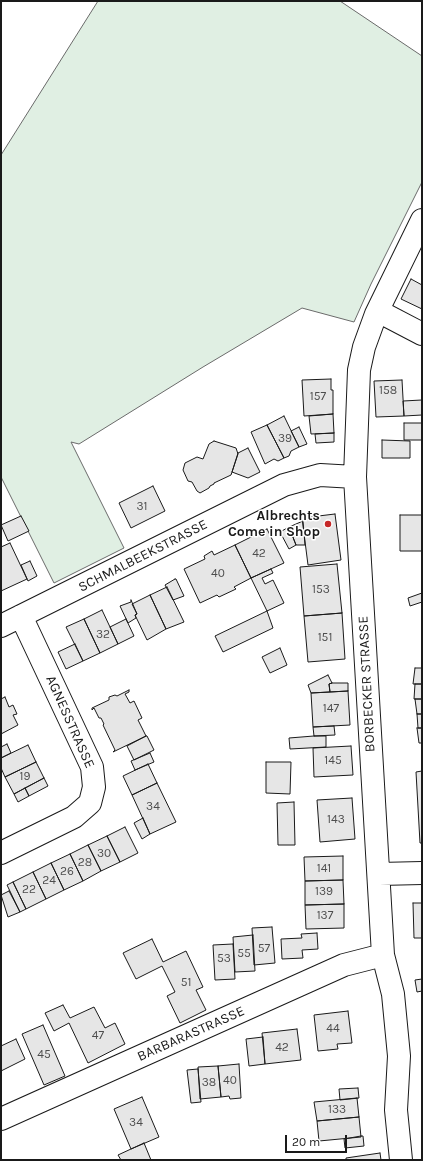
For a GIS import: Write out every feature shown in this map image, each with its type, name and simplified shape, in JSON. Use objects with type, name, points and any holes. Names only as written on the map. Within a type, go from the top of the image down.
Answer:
[{"type":"street","name":"BORBECKER STRASSE","points":[[402,1160],[396,1110],[399,1056],[394,994],[383,955],[355,477],[359,370],[364,347],[378,311],[422,220]]},
{"type":"street","points":[[378,311],[422,334]]},
{"type":"street","name":"SCHMALBEEKSTRASSE","points":[[1,626],[284,485],[320,475],[355,477]]},
{"type":"street","name":"AGNESSTRASSE","points":[[1,853],[74,817],[90,803],[94,788],[92,767],[21,616]]},
{"type":"street","points":[[379,874],[422,873]]},
{"type":"street","name":"BARBARASTRASSE","points":[[1,1119],[344,965],[383,955]]},
{"type":"green space","points":[[98,1],[340,1],[422,56],[422,182],[371,284],[354,322],[302,308],[79,444],[71,442],[124,548],[54,583],[1,477],[1,155]]},
{"type":"building","points":[[411,279],[422,285],[422,309],[401,299]]},
{"type":"building","points":[[331,379],[331,390],[333,390],[333,414],[304,416],[302,380]]},
{"type":"building","points":[[402,380],[404,416],[376,417],[374,381]]},
{"type":"building","points":[[422,400],[422,415],[404,416],[403,401]]},
{"type":"building","points":[[333,414],[334,433],[311,434],[309,416]]},
{"type":"building","points":[[284,416],[299,447],[291,451],[289,456],[284,458],[267,425]]},
{"type":"building","points":[[404,423],[422,423],[422,440],[404,440]]},
{"type":"building","points":[[267,425],[284,458],[278,461],[274,459],[265,464],[251,432]]},
{"type":"building","points":[[299,427],[307,444],[299,447],[291,431]]},
{"type":"building","points":[[334,433],[334,442],[316,443],[315,434]]},
{"type":"building","points":[[382,440],[410,441],[410,458],[382,458]]},
{"type":"building","points":[[214,441],[236,448],[238,454],[231,475],[214,483],[200,493],[197,491],[192,482],[188,481],[183,470],[185,463],[197,457],[203,459],[209,444]]},
{"type":"building","points":[[248,448],[260,472],[248,478],[232,472],[238,453]]},
{"type":"building","points":[[153,486],[165,511],[131,528],[119,503]]},
{"type":"building","points":[[335,514],[341,560],[308,565],[302,518]]},
{"type":"building","points":[[400,515],[422,515],[422,551],[400,551]]},
{"type":"building","points":[[21,516],[29,531],[8,541],[1,525]]},
{"type":"building","points":[[303,521],[305,545],[296,545],[289,527]]},
{"type":"building","points":[[289,527],[296,545],[289,549],[280,532]]},
{"type":"building","points":[[267,529],[284,563],[251,578],[235,545]]},
{"type":"building","points":[[10,543],[27,579],[1,591],[1,547]]},
{"type":"building","points":[[235,545],[251,578],[234,587],[236,589],[219,597],[217,595],[200,603],[184,569],[205,559],[204,556],[212,551],[214,555]]},
{"type":"building","points":[[30,561],[37,576],[28,581],[21,565]]},
{"type":"building","points":[[337,564],[342,613],[304,616],[300,567]]},
{"type":"building","points":[[271,569],[273,573],[262,578],[265,584],[273,580],[284,603],[267,611],[251,578]]},
{"type":"building","points":[[175,579],[184,596],[173,600],[165,585]]},
{"type":"building","points":[[167,587],[184,622],[166,629],[150,595]]},
{"type":"building","points":[[422,593],[422,602],[410,606],[408,598]]},
{"type":"building","points":[[150,595],[166,629],[147,640],[135,615],[137,614],[132,604]]},
{"type":"building","points":[[131,600],[137,614],[135,615],[136,618],[128,623],[120,606],[131,602]]},
{"type":"building","points":[[102,610],[118,644],[100,653],[84,619]]},
{"type":"building","points":[[267,611],[273,628],[223,652],[215,636]]},
{"type":"building","points":[[342,613],[345,659],[308,662],[304,616]]},
{"type":"building","points":[[84,619],[100,653],[83,661],[66,627]]},
{"type":"building","points":[[126,619],[134,636],[118,644],[110,627]]},
{"type":"building","points":[[75,644],[83,661],[66,669],[58,652]]},
{"type":"building","points":[[280,648],[287,665],[270,673],[262,657]]},
{"type":"building","points":[[415,668],[422,668],[422,684],[413,684]]},
{"type":"building","points":[[328,675],[332,683],[329,684],[330,692],[311,693],[308,685]]},
{"type":"building","points":[[348,683],[348,691],[330,692],[329,684]]},
{"type":"building","points":[[415,684],[422,684],[422,699],[414,699]]},
{"type":"building","points":[[129,690],[129,692],[125,694],[130,703],[134,701],[142,718],[138,720],[146,736],[113,752],[115,750],[103,725],[104,724],[94,708],[92,710],[92,708],[109,700],[109,697],[115,695],[117,696]]},
{"type":"building","points":[[348,691],[350,725],[313,727],[311,693]]},
{"type":"building","points":[[5,697],[9,707],[13,705],[17,714],[13,715],[18,725],[1,734],[1,699]]},
{"type":"building","points":[[415,699],[422,699],[422,714],[417,714]]},
{"type":"building","points":[[417,714],[422,714],[422,728],[418,728]]},
{"type":"building","points":[[334,726],[335,735],[314,736],[313,727]]},
{"type":"building","points":[[417,728],[422,728],[422,743],[419,743]]},
{"type":"building","points":[[146,736],[154,750],[134,760],[127,746]]},
{"type":"building","points":[[326,736],[326,747],[290,749],[289,738]]},
{"type":"building","points":[[7,744],[11,753],[1,758],[1,747]]},
{"type":"building","points":[[28,745],[36,762],[5,777],[1,768],[1,758]]},
{"type":"building","points":[[351,746],[353,775],[314,777],[313,748]]},
{"type":"building","points":[[150,753],[154,762],[135,770],[131,761]]},
{"type":"building","points":[[36,762],[44,778],[14,794],[5,777]]},
{"type":"building","points":[[266,762],[291,762],[290,794],[266,793]]},
{"type":"building","points":[[148,764],[157,783],[132,795],[123,776]]},
{"type":"building","points":[[422,771],[422,843],[420,843],[416,772]]},
{"type":"building","points":[[44,778],[48,786],[29,796],[25,788]]},
{"type":"building","points":[[157,783],[176,822],[150,834],[132,795]]},
{"type":"building","points":[[25,788],[29,796],[18,802],[14,794]]},
{"type":"building","points":[[352,798],[355,839],[320,842],[317,800]]},
{"type":"building","points":[[294,802],[295,845],[278,845],[277,803]]},
{"type":"building","points":[[143,818],[150,834],[142,839],[134,823]]},
{"type":"building","points":[[125,827],[138,853],[120,862],[107,836]]},
{"type":"building","points":[[107,836],[120,862],[101,871],[88,845]]},
{"type":"building","points":[[88,845],[101,871],[83,881],[70,854]]},
{"type":"building","points":[[70,854],[83,881],[64,890],[51,863]]},
{"type":"building","points":[[343,856],[343,880],[305,881],[304,857]]},
{"type":"building","points":[[51,863],[64,890],[46,899],[33,872]]},
{"type":"building","points":[[33,872],[46,899],[26,909],[13,882]]},
{"type":"building","points":[[343,880],[344,904],[305,905],[305,881]]},
{"type":"building","points":[[13,882],[26,909],[20,912],[7,885]]},
{"type":"building","points":[[9,891],[20,912],[8,917],[1,895]]},
{"type":"building","points":[[413,903],[422,903],[422,938],[414,938]]},
{"type":"building","points":[[344,904],[344,928],[306,929],[305,905]]},
{"type":"building","points":[[272,927],[275,963],[254,965],[252,928]]},
{"type":"building","points":[[317,933],[318,949],[302,950],[303,958],[282,959],[281,939],[302,938],[301,934]]},
{"type":"building","points":[[253,935],[255,971],[235,972],[233,937]]},
{"type":"building","points":[[152,939],[163,962],[186,951],[203,987],[196,990],[206,1010],[180,1023],[167,996],[175,992],[162,966],[136,979],[123,953]]},
{"type":"building","points":[[233,944],[235,979],[215,980],[213,945]]},
{"type":"building","points":[[422,979],[422,991],[417,992],[415,980]]},
{"type":"building","points":[[63,1005],[70,1018],[94,1007],[105,1028],[115,1023],[125,1044],[88,1063],[69,1023],[54,1031],[45,1013]]},
{"type":"building","points":[[348,1011],[352,1043],[337,1044],[338,1049],[318,1051],[314,1015]]},
{"type":"building","points":[[43,1025],[65,1076],[44,1085],[22,1034]]},
{"type":"building","points":[[297,1029],[301,1060],[265,1064],[262,1033]]},
{"type":"building","points":[[263,1037],[265,1064],[249,1066],[246,1039]]},
{"type":"building","points":[[16,1039],[25,1059],[1,1071],[1,1046]]},
{"type":"building","points":[[239,1064],[241,1098],[230,1099],[229,1096],[221,1097],[218,1066]]},
{"type":"building","points":[[218,1066],[221,1097],[200,1099],[198,1067]]},
{"type":"building","points":[[198,1069],[201,1102],[191,1103],[187,1070]]},
{"type":"building","points":[[358,1088],[359,1098],[340,1100],[339,1089]]},
{"type":"building","points":[[142,1097],[159,1137],[131,1149],[114,1109]]},
{"type":"building","points":[[357,1098],[359,1117],[317,1121],[314,1102]]},
{"type":"building","points":[[359,1117],[361,1137],[319,1141],[317,1121]]},
{"type":"building","points":[[363,1136],[364,1146],[345,1148],[344,1139]]},
{"type":"building","points":[[144,1143],[151,1160],[121,1160],[118,1155]]},
{"type":"building","points":[[380,1153],[381,1160],[346,1160],[346,1158]]},
{"type":"place","name":"Albrechts Come in Shop","points":[[328,524]]}]
